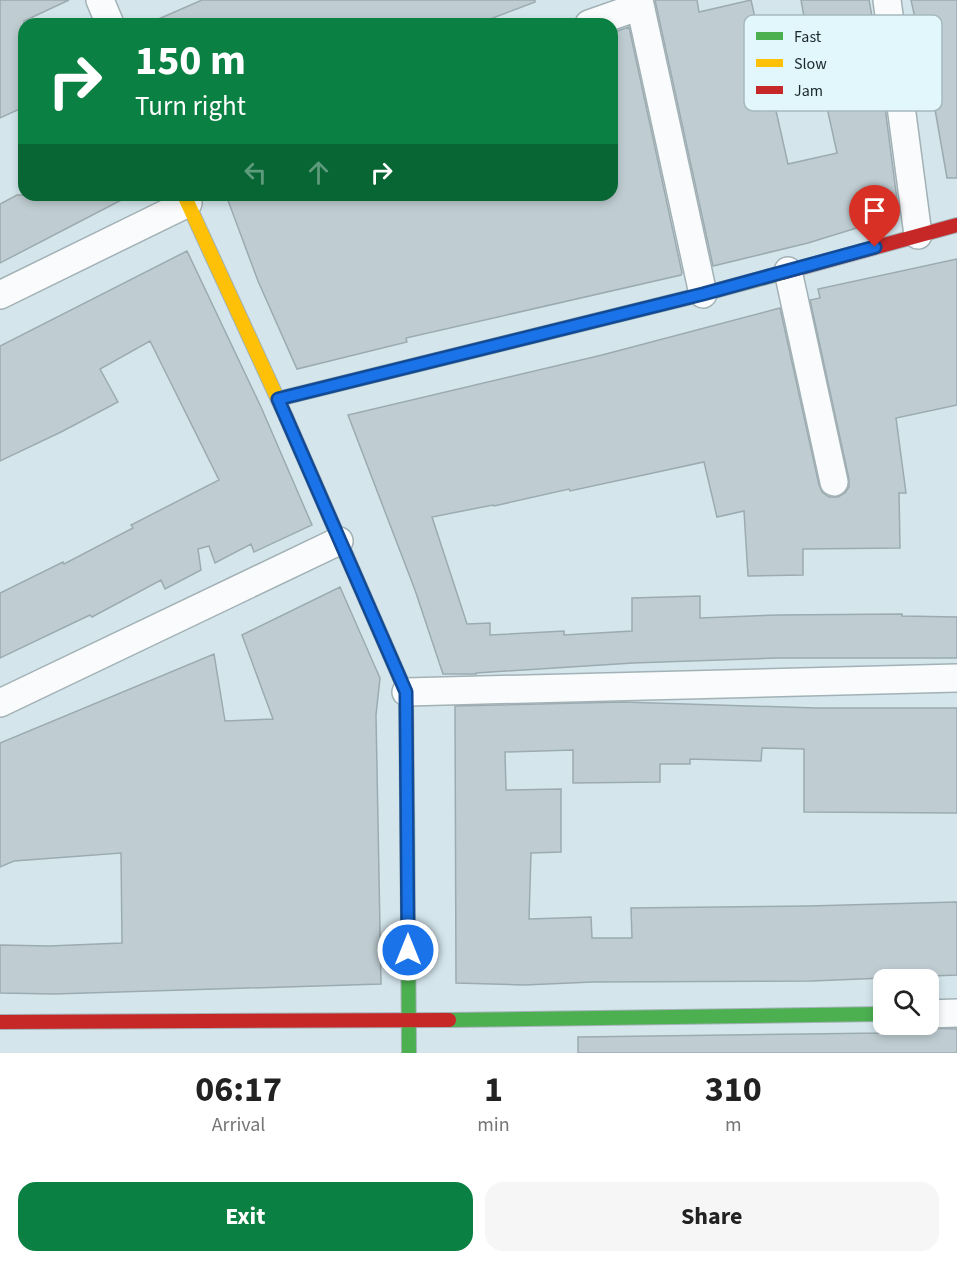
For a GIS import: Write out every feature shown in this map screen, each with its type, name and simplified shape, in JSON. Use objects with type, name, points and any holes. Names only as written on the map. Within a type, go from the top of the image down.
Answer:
[{"type":"street","points":[[100,0],[108,18]]},
{"type":"street","points":[[887,0],[889,15]]},
{"type":"street","points":[[604,18],[640,3],[703,294]]},
{"type":"street","points":[[902,111],[918,235]]},
{"type":"street","points":[[0,295],[182,201]]},
{"type":"street","points":[[187,201],[278,399],[406,692],[409,1053]]},
{"type":"street","points":[[278,399],[703,294],[957,225]]},
{"type":"street","points":[[788,270],[834,482]]},
{"type":"street","points":[[0,703],[339,541]]},
{"type":"street","points":[[406,692],[957,678]]},
{"type":"street","points":[[939,1014],[957,1013]]},
{"type":"street","points":[[0,1022],[409,1021],[873,1014]]},
{"type":"building","points":[[0,0],[69,0],[30,18],[18,18],[18,110],[0,118]]},
{"type":"building","points":[[202,0],[535,0],[535,2],[493,18],[161,18]]},
{"type":"building","points":[[655,0],[697,0],[699,12],[751,0],[754,15],[744,15],[744,111],[776,111],[788,164],[837,153],[828,111],[885,111],[899,215],[808,243],[713,266]]},
{"type":"building","points":[[801,0],[869,0],[872,15],[804,15]]},
{"type":"building","points":[[911,0],[957,0],[957,178],[947,178],[935,111],[942,111],[942,15],[914,15]]},
{"type":"building","points":[[629,27],[681,275],[406,338],[407,342],[297,369],[258,281],[228,201],[618,201],[618,31]]},
{"type":"building","points":[[17,195],[18,201],[119,201],[0,263],[0,204]]},
{"type":"building","points":[[187,251],[261,407],[312,525],[254,552],[251,544],[215,563],[209,546],[198,549],[201,570],[165,589],[161,580],[92,617],[90,615],[0,658],[0,593],[63,562],[64,564],[133,528],[131,525],[219,480],[150,341],[100,369],[118,402],[0,461],[0,346]]},
{"type":"building","points":[[957,259],[957,405],[896,418],[906,493],[899,493],[900,548],[803,549],[803,575],[748,576],[744,511],[717,517],[704,462],[570,491],[569,489],[432,517],[467,624],[490,623],[490,635],[564,631],[564,635],[632,631],[632,598],[700,596],[700,618],[902,614],[902,616],[957,617],[957,658],[777,658],[633,663],[476,674],[443,674],[415,590],[348,415],[602,355],[780,308],[819,485],[822,492],[829,497],[838,497],[849,487],[849,479],[810,300],[820,298],[818,289]]},
{"type":"building","points":[[340,587],[380,678],[376,715],[381,984],[54,994],[0,993],[0,945],[49,946],[122,943],[121,853],[14,861],[0,867],[0,743],[214,654],[225,721],[273,719],[242,635]]},
{"type":"building","points":[[623,702],[816,708],[957,708],[957,813],[804,812],[804,749],[762,748],[761,761],[690,759],[690,764],[660,764],[660,782],[573,783],[573,750],[505,752],[506,790],[561,789],[561,852],[531,853],[529,919],[591,917],[592,938],[632,938],[631,908],[957,902],[957,975],[939,976],[939,969],[873,969],[873,978],[812,981],[593,982],[524,985],[456,983],[455,706]]},
{"type":"building","points":[[939,1028],[957,1029],[957,1053],[578,1053],[578,1037],[873,1033],[873,1035],[939,1035]]},
{"type":"traffic: fast","points":[[407,797],[409,1053]]},
{"type":"traffic: fast","points":[[449,1020],[873,1014]]},
{"type":"traffic: slow","points":[[187,201],[286,417]]},
{"type":"traffic: slow","points":[[278,399],[782,273]]},
{"type":"traffic: jam","points":[[782,273],[957,225]]},
{"type":"traffic: jam","points":[[286,417],[406,692],[407,797]]},
{"type":"traffic: jam","points":[[0,1022],[449,1020]]},
{"type":"route","points":[[408,950],[406,692],[278,399],[703,294],[875,247]]}]
